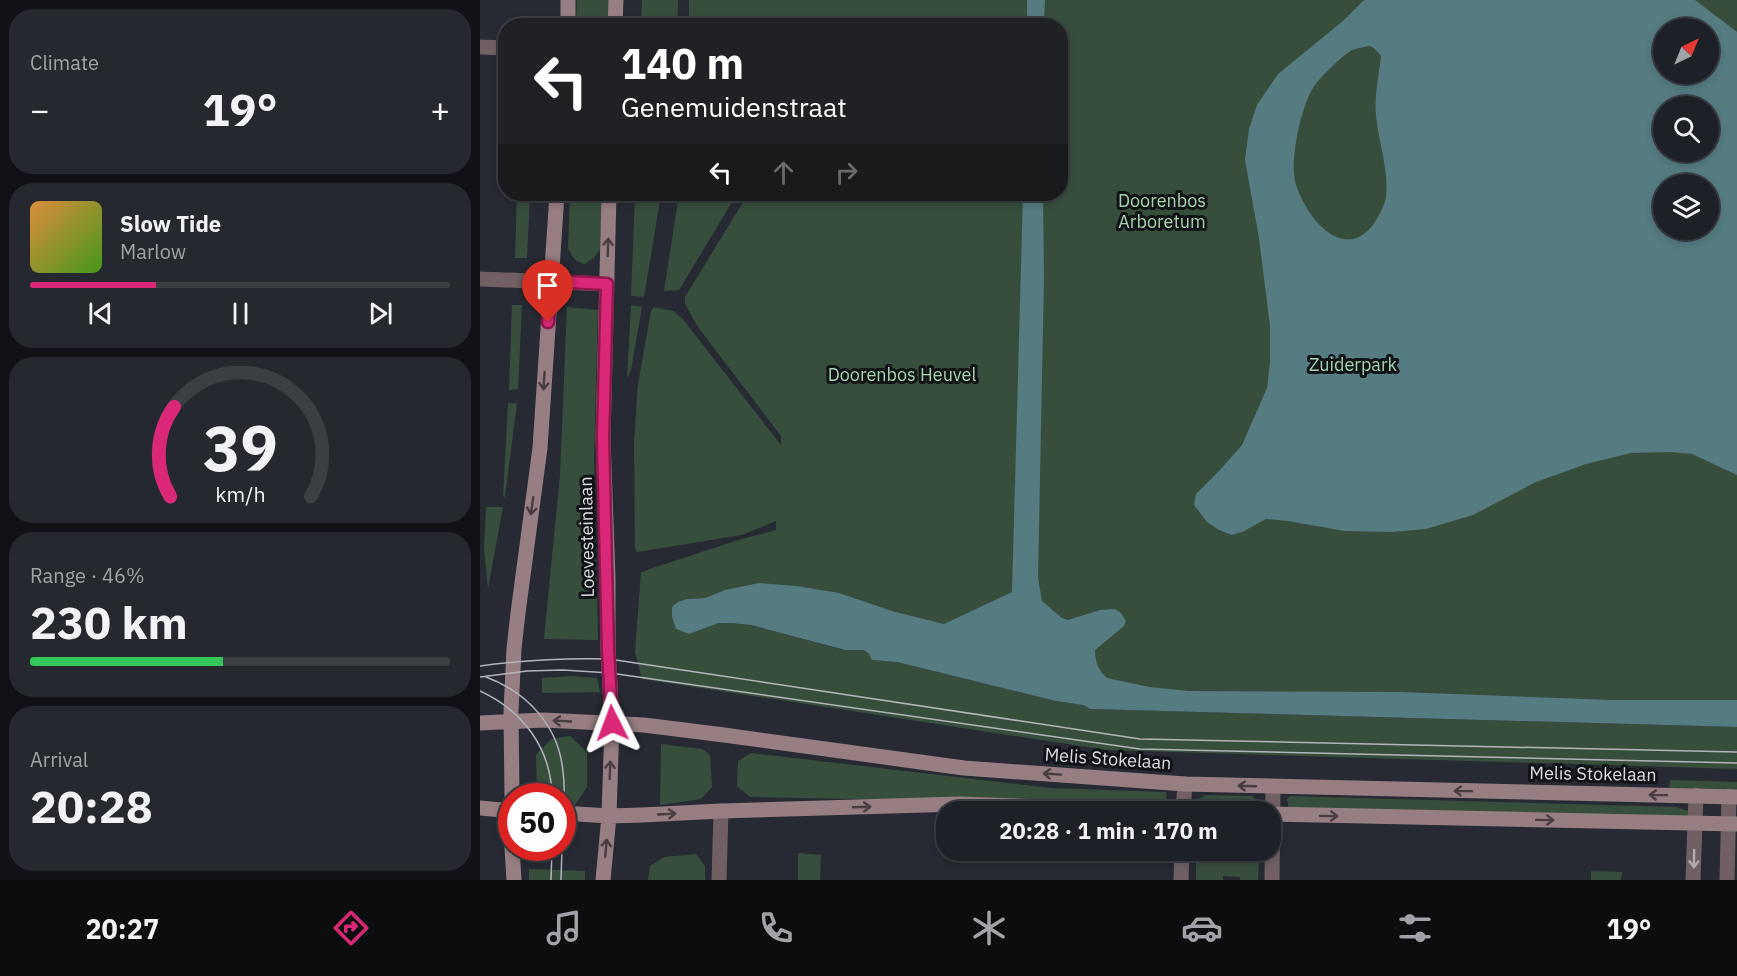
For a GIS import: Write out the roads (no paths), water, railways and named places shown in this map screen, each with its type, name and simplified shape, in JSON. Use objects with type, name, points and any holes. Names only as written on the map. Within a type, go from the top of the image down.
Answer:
[{"type":"street","points":[[568,0],[568,18]]},
{"type":"street","points":[[615,18],[616,0]]},
{"type":"street","points":[[480,47],[498,48]]},
{"type":"street","points":[[512,783],[514,649],[540,448],[557,201]]},
{"type":"street","name":"Loevesteinlaan","points":[[603,880],[609,816],[612,723],[603,438],[609,201]]},
{"type":"street","points":[[480,279],[607,284]]},
{"type":"street","name":"Melis Stokelaan","points":[[480,723],[544,720],[644,725],[964,768],[1185,784],[1733,797]]},
{"type":"street","points":[[1185,784],[1185,801]]},
{"type":"street","points":[[1272,801],[1273,787]]},
{"type":"street","points":[[1693,880],[1696,795]]},
{"type":"street","points":[[1727,880],[1733,824],[1733,797]]},
{"type":"street","points":[[576,814],[609,816],[936,805]]},
{"type":"street","points":[[480,808],[498,809]]},
{"type":"street","points":[[719,880],[721,811]]},
{"type":"street","points":[[1281,814],[1733,824]]},
{"type":"street","points":[[513,861],[514,880]]},
{"type":"street","points":[[1181,880],[1182,861]]},
{"type":"street","points":[[1272,861],[1272,880]]},
{"type":"water","points":[[1027,0],[1045,0],[1044,18],[1027,18]]},
{"type":"water","points":[[1364,0],[1695,0],[1719,18],[1653,18],[1653,84],[1719,84],[1719,18],[1737,32],[1737,475],[1692,454],[1631,453],[1586,464],[1536,482],[1473,515],[1426,529],[1391,532],[1345,531],[1266,519],[1232,535],[1207,522],[1194,505],[1196,494],[1242,445],[1267,388],[1270,326],[1259,238],[1245,160],[1249,129],[1257,105],[1278,74],[1343,21]],"holes":[[[1370,46],[1381,56],[1376,108],[1386,192],[1383,207],[1373,225],[1361,236],[1349,240],[1337,237],[1325,230],[1306,207],[1295,181],[1295,147],[1304,107],[1313,88],[1325,73],[1348,53],[1354,49]]]},
{"type":"water","points":[[1023,201],[1043,201],[1044,277],[1038,578],[1042,601],[1062,618],[1068,620],[1100,610],[1115,609],[1121,613],[1126,621],[1124,626],[1095,650],[1101,672],[1107,678],[1149,687],[1188,691],[1399,692],[1610,700],[1737,700],[1737,727],[1090,709],[1083,705],[1056,701],[897,662],[872,660],[864,650],[845,650],[751,625],[719,623],[689,634],[676,629],[672,617],[672,607],[678,602],[705,598],[725,590],[759,583],[839,593],[895,612],[944,624],[1012,592]]},
{"type":"tram line","points":[[480,666],[544,660],[609,659],[1140,739],[1737,752]]},
{"type":"tram line","points":[[480,677],[527,671],[563,670],[610,673],[1140,749],[1737,763]]},
{"type":"tram line","points":[[486,677],[515,692],[538,713],[548,726],[560,755],[564,783]]},
{"type":"tram line","points":[[480,691],[509,709],[532,733],[546,762],[550,783]]},
{"type":"tram line","points":[[551,880],[552,861]]},
{"type":"tram line","points":[[561,880],[562,861]]},
{"type":"park label","name":"Doorenbos Arboretum","points":[[1162,211]]},
{"type":"park label","name":"Zuiderpark","points":[[1353,365]]},
{"type":"park label","name":"Doorenbos Heuvel","points":[[902,375]]}]
